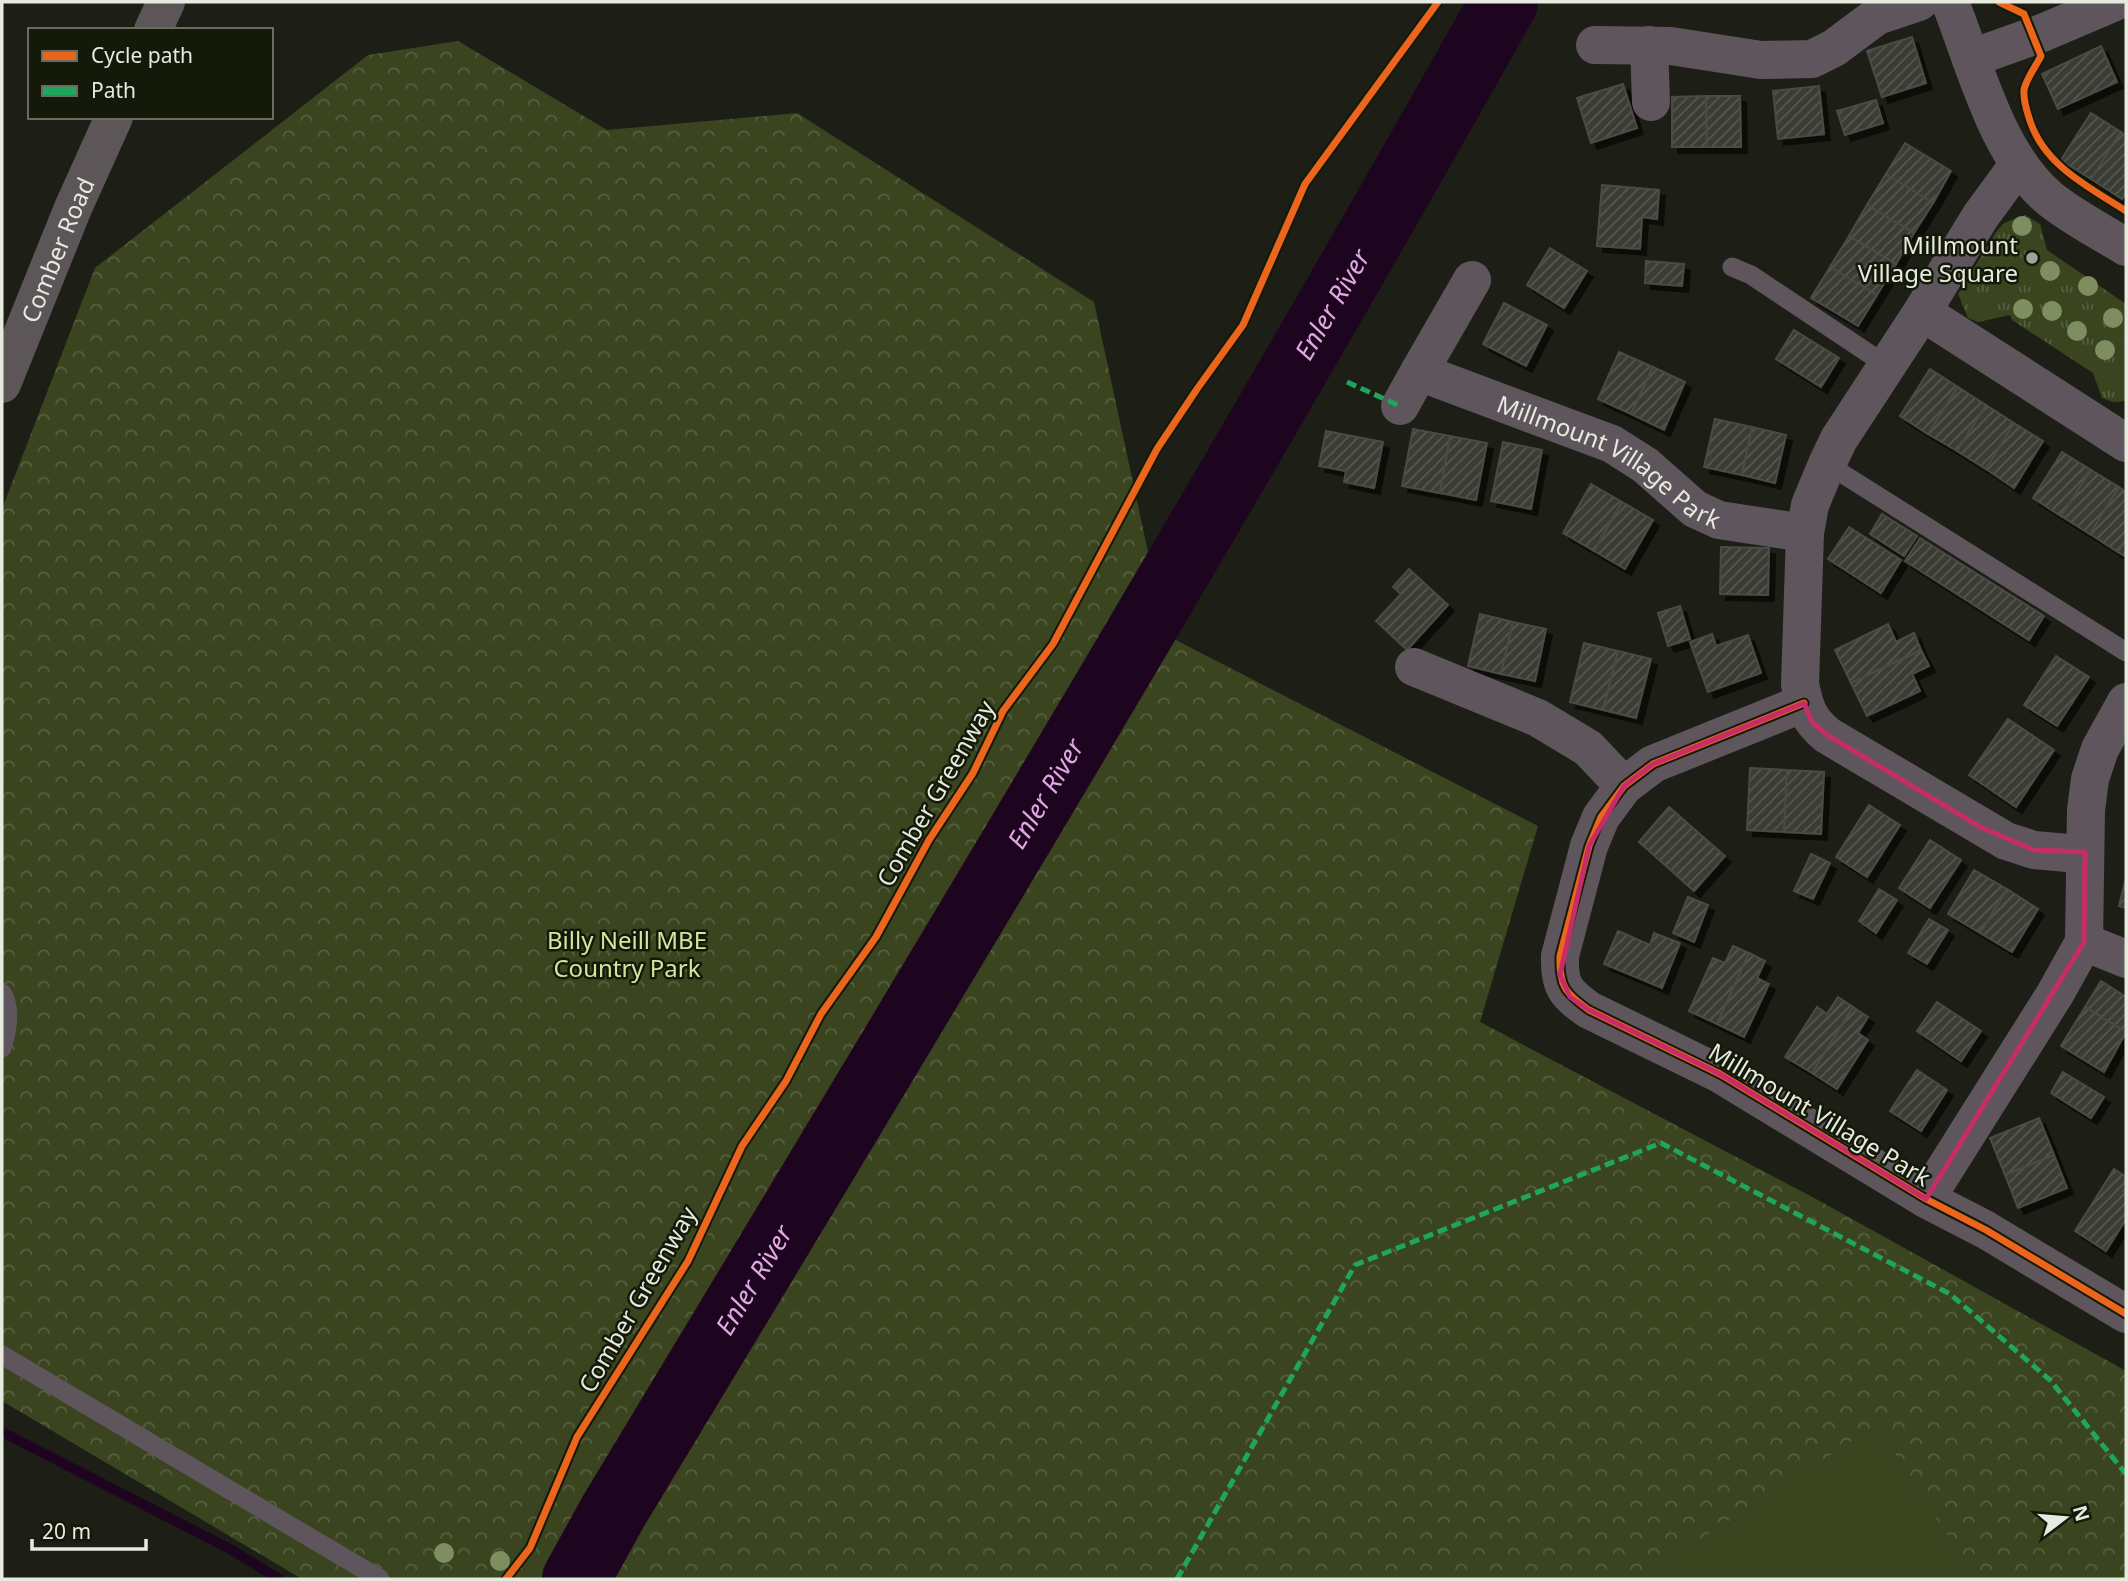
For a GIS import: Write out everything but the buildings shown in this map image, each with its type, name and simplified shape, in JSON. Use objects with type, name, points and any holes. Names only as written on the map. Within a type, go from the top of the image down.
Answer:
[{"type":"highway","points":[[154,28],[166,2]]},
{"type":"highway","name":"Comber Road","points":[[2,384],[73,208],[113,119]]},
{"type":"street","points":[[1595,45],[1671,46],[1761,60],[1812,59],[1834,48],[1877,16],[1919,2]]},
{"type":"street","points":[[1950,2],[1989,106],[2018,165],[2048,197],[2126,247]]},
{"type":"street","points":[[1972,58],[2042,33],[2115,2]]},
{"type":"street","points":[[1649,45],[1651,102]]},
{"type":"street","points":[[2018,165],[1980,217],[1839,439],[1826,464],[1810,505],[1805,533],[1801,684],[1804,703],[1812,722],[1827,734],[2006,841],[2034,850],[2085,852]]},
{"type":"street","points":[[1400,406],[1472,280]]},
{"type":"street","points":[[1922,312],[2126,443]]},
{"type":"street","name":"Millmount Village Park","points":[[1419,372],[1612,444],[1645,465],[1695,509],[1719,520],[1805,533]]},
{"type":"street","points":[[1415,667],[1538,718],[1588,748],[1624,786]]},
{"type":"street","name":"Millmount Village Park","points":[[1926,1199],[2055,994],[2084,942],[2085,852],[2090,779],[2100,749],[2126,702]]},
{"type":"street","name":"Millmount Village Park","points":[[1804,703],[1653,764],[1624,786],[1601,817],[1589,846],[1563,944],[1560,975],[1570,997],[1589,1010],[1720,1074],[1926,1199],[1986,1230],[2126,1314]]},
{"type":"street","points":[[2084,942],[2126,959]]},
{"type":"lane","points":[[1732,267],[1751,275],[1886,365]]},
{"type":"lane","points":[[1826,464],[2126,652]]},
{"type":"lane","points":[[2,993],[6,999],[7,1030],[2,1048]]},
{"type":"lane","points":[[2,1354],[380,1579]]},
{"type":"highlighted area","points":[[1804,703],[1812,722],[1827,735],[1980,827],[2034,850],[2085,852],[2084,942],[1926,1199],[1720,1074],[1589,1010],[1570,997],[1560,975],[1589,846],[1624,786],[1653,764]]},
{"type":"green space","name":"Billy Neill MBE Country Park","points":[[458,41],[607,130],[797,113],[1094,302],[1166,635],[1538,826],[1480,1022],[1816,1199],[2126,1371],[2126,1579],[302,1579],[2,1401],[2,509],[95,268],[368,55]]},
{"type":"green space","points":[[2025,215],[2040,224],[2047,250],[2126,304],[2126,401],[2113,402],[2102,398],[2093,373],[2012,320],[2010,315],[1978,322],[1968,318],[1958,294],[1996,232],[2004,223]]},
{"type":"green space","points":[[1876,1425],[1976,1579],[1639,1579]]},
{"type":"waterway","name":"Enler River","points":[[576,1579],[613,1512],[1176,572],[1504,2]]},
{"type":"waterway","points":[[2,1432],[230,1549],[279,1579]]},
{"type":"marked path","points":[[1347,382],[1400,406]]},
{"type":"marked path","points":[[1177,1579],[1355,1265],[1661,1143],[1950,1294],[2050,1380],[2126,1474]]},
{"type":"cycle path","name":"Comber Greenway","points":[[506,1579],[530,1548],[577,1437],[688,1261],[742,1146],[786,1081],[821,1014],[876,937],[929,840],[973,773],[1003,711],[1053,644],[1157,449],[1243,325],[1305,184],[1438,2]]},
{"type":"cycle path","points":[[1999,2],[2024,14],[2041,56],[2024,90],[2030,121],[2037,137],[2046,151],[2070,174],[2126,211]]},
{"type":"cycle path","points":[[1804,703],[1653,764],[1624,786],[1601,817],[1589,846],[1560,956],[1565,988],[1589,1010],[1720,1074],[1926,1199],[1986,1230],[2126,1314]]},
{"type":"place","name":"Millmount Village Square","points":[[2032,258]]}]
